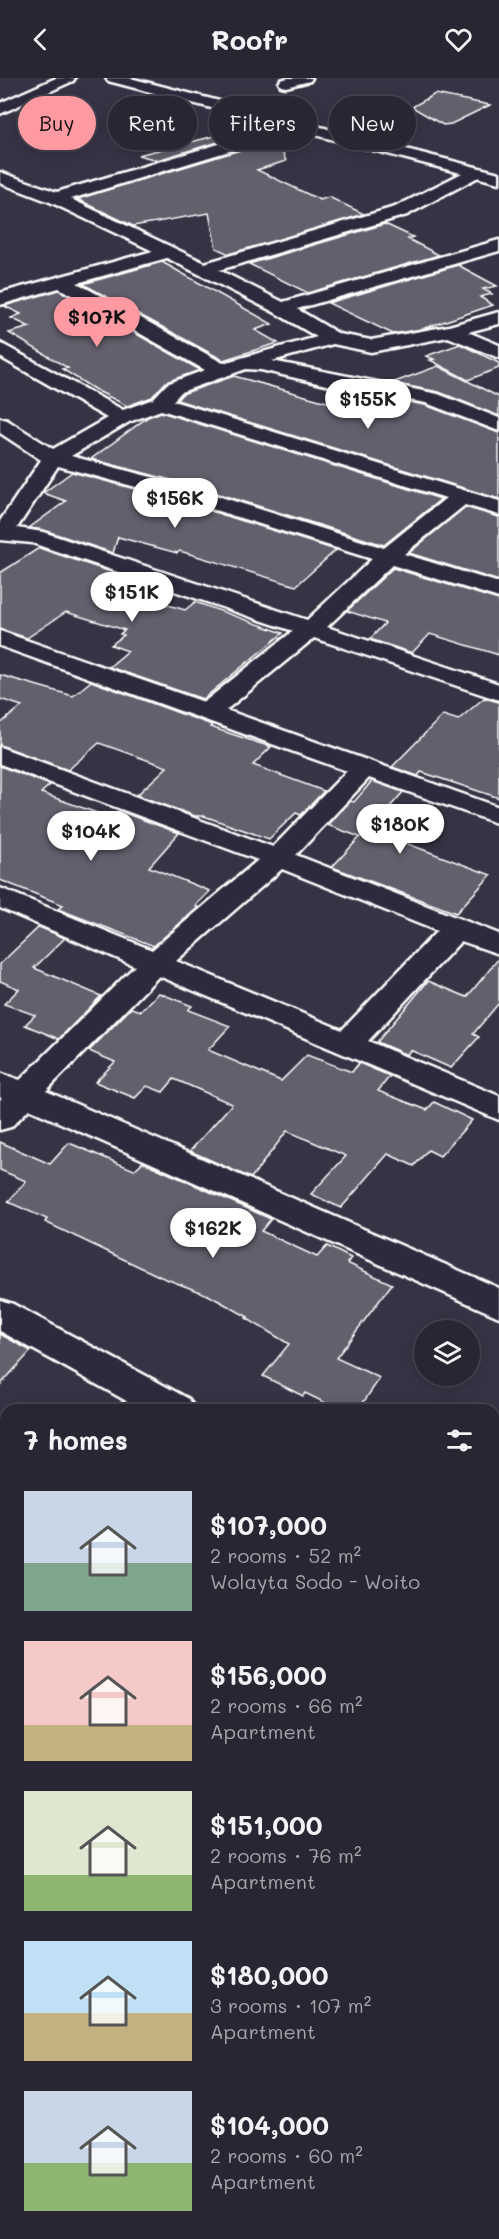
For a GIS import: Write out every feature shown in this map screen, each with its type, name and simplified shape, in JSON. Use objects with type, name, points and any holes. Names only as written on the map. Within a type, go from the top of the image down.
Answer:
[{"type":"main road","points":[[0,109],[68,78]]},
{"type":"main road","points":[[113,78],[209,103]]},
{"type":"main road","points":[[160,78],[499,165]]},
{"type":"main road","points":[[286,83],[305,78]]},
{"type":"main road","points":[[317,131],[499,178]]},
{"type":"main road","points":[[56,198],[217,150]]},
{"type":"main road","points":[[203,269],[402,211],[476,172]]},
{"type":"main road","points":[[0,177],[56,198],[168,252],[281,308],[333,338],[371,346],[450,331],[499,318]]},
{"type":"main road","points":[[281,308],[499,245]]},
{"type":"main road","points":[[0,299],[168,252]]},
{"type":"main road","points":[[61,282],[228,368],[261,363],[326,379],[430,398],[499,425]]},
{"type":"main road","points":[[450,331],[499,352]]},
{"type":"main road","points":[[4,540],[53,458],[122,418],[160,403],[174,388],[228,368],[333,338]]},
{"type":"main road","points":[[0,349],[122,418]]},
{"type":"main road","points":[[160,403],[499,508]]},
{"type":"main road","points":[[0,424],[53,458],[181,492],[499,591]]},
{"type":"main road","points":[[206,713],[310,630],[388,556],[461,497]]},
{"type":"main road","points":[[4,540],[35,537],[499,692]]},
{"type":"main road","points":[[0,638],[499,816]]},
{"type":"main road","points":[[0,755],[278,858],[499,945]]},
{"type":"main road","points":[[0,1119],[13,1089],[278,858],[364,768]]},
{"type":"main road","points":[[0,897],[499,1109]]},
{"type":"main road","points":[[347,1044],[456,928]]},
{"type":"main road","points":[[13,1089],[332,1227],[499,1303]]},
{"type":"main road","points":[[0,1314],[165,1404]]},
{"type":"building","points":[[435,94],[490,105],[451,124],[443,125],[416,109],[416,105]]},
{"type":"building","points":[[209,137],[209,145],[197,148],[197,140]]},
{"type":"building","points":[[158,150],[191,150],[157,160],[138,155]]},
{"type":"building","points":[[241,150],[282,150],[286,161],[257,170],[320,200],[329,197],[364,214],[229,254],[216,248],[209,213],[133,226],[77,199]]},
{"type":"building","points":[[385,224],[413,237],[408,239],[439,255],[308,293],[249,264]]},
{"type":"building","points":[[162,262],[272,324],[255,330],[278,343],[223,360],[83,284]]},
{"type":"building","points":[[458,265],[497,286],[483,289],[492,294],[480,297],[493,305],[422,329],[393,334],[328,303]]},
{"type":"building","points":[[59,290],[200,370],[166,382],[152,397],[127,406],[94,389],[62,369],[68,368],[9,333],[30,327],[11,318],[21,314],[4,306]]},
{"type":"building","points":[[460,344],[499,363],[499,368],[468,380],[426,356]]},
{"type":"building","points":[[438,366],[499,397],[499,416],[439,392],[392,383]]},
{"type":"building","points":[[234,376],[341,406],[364,394],[425,405],[499,433],[499,499],[177,400],[182,394]]},
{"type":"building","points":[[161,412],[441,499],[384,545],[190,485],[91,459],[148,417]]},
{"type":"building","points":[[72,472],[172,499],[336,550],[296,586],[180,551],[177,553],[118,537],[113,553],[44,530],[29,528],[66,501],[43,493]]},
{"type":"building","points":[[465,507],[499,517],[499,581],[409,553]]},
{"type":"building","points":[[39,548],[141,582],[127,593],[185,610],[195,602],[283,633],[203,699],[109,667],[128,651],[111,645],[124,635],[120,634],[125,630],[66,612],[27,638],[0,629],[0,573]]},
{"type":"building","points":[[393,568],[499,600],[499,655],[430,634],[412,653],[370,639],[385,623],[347,611]]},
{"type":"building","points":[[0,675],[73,696],[91,681],[212,725],[210,727],[271,747],[253,765],[324,791],[301,815],[296,813],[269,839],[204,816],[195,816],[137,795],[167,767],[99,743],[68,770],[0,745],[0,724],[22,706],[0,699]]},
{"type":"building","points":[[484,698],[499,702],[499,798],[421,772],[418,776],[392,767],[443,715],[458,720]]},
{"type":"building","points":[[0,766],[50,785],[41,793],[111,818],[119,811],[179,833],[149,867],[210,891],[195,906],[198,907],[195,910],[154,946],[58,909],[63,905],[0,880]]},
{"type":"building","points":[[372,781],[403,792],[382,816],[414,827],[400,841],[491,875],[456,913],[332,867],[360,837],[327,825],[351,801],[354,802]]},
{"type":"building","points":[[39,927],[65,938],[34,968],[101,996],[59,1039],[25,1025],[35,1015],[4,1004],[19,989],[0,981],[0,964]]},
{"type":"building","points":[[499,958],[499,1003],[473,1034],[479,1037],[451,1068],[410,1050],[407,1055],[377,1042],[428,981],[467,997]]},
{"type":"building","points":[[159,993],[192,1006],[188,1010],[230,1026],[208,1050],[281,1081],[307,1055],[352,1072],[359,1063],[390,1076],[378,1091],[427,1110],[434,1102],[472,1120],[440,1156],[428,1150],[414,1166],[388,1154],[341,1208],[311,1194],[346,1156],[287,1131],[251,1178],[190,1151],[232,1104],[174,1079],[163,1092],[147,1086],[135,1098],[95,1082],[115,1062],[89,1051],[131,1008],[141,1011]]},
{"type":"building","points":[[0,1142],[50,1164],[69,1143],[134,1170],[143,1162],[271,1219],[261,1231],[317,1257],[327,1246],[351,1258],[347,1263],[392,1284],[336,1358],[380,1378],[362,1404],[328,1404],[305,1393],[303,1396],[263,1376],[289,1344],[246,1318],[248,1317],[208,1295],[161,1277],[45,1222],[47,1219],[8,1202],[26,1181],[0,1170]]},
{"type":"building","points":[[0,1334],[31,1351],[0,1385]]}]
